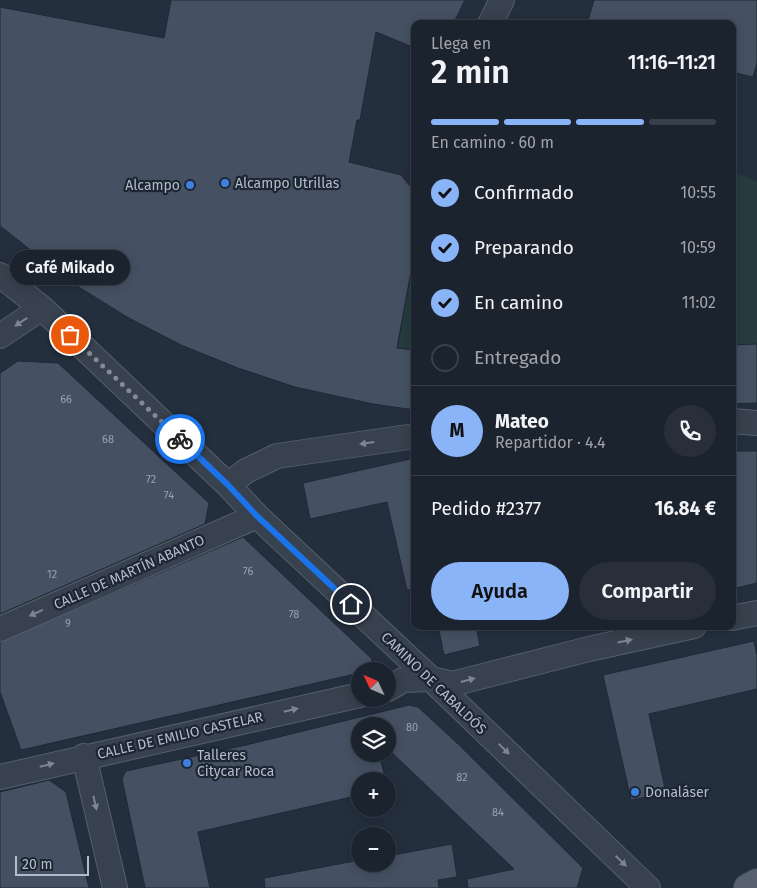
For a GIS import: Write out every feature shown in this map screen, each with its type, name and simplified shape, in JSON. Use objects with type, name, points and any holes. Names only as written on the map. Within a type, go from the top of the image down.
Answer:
[{"type":"main road","points":[[748,888],[757,883]]},
{"type":"street","points":[[492,20],[502,0]]},
{"type":"street","name":"CAMINO DE CABALDÓS","points":[[0,275],[42,308],[228,485],[257,516],[648,888]]},
{"type":"street","points":[[0,336],[42,308]]},
{"type":"street","points":[[228,485],[246,471],[277,456],[411,437]]},
{"type":"street","name":"CALLE DE MARTÍN ABANTO","points":[[0,629],[257,516]]},
{"type":"street","points":[[736,617],[757,613]]},
{"type":"street","points":[[396,684],[403,680],[430,679],[452,684],[589,649],[676,630]]},
{"type":"street","name":"CALLE DE EMILIO CASTELAR","points":[[2,769],[84,756],[351,697]]},
{"type":"street","points":[[84,756],[116,888]]},
{"type":"green space","points":[[736,172],[757,182],[757,344],[736,345]]},
{"type":"green space","points":[[411,273],[411,350],[398,348]]},
{"type":"building","name":"Alcampo Utrillas","points":[[171,0],[465,0],[455,20],[411,20],[411,46],[376,32],[360,120],[357,120],[349,162],[401,175],[411,187],[411,272],[397,348],[411,350],[411,409],[373,404],[295,387],[238,368],[181,345],[127,317],[74,284],[0,226],[0,7],[164,38]]},
{"type":"building","points":[[594,0],[757,0],[757,63],[753,77],[736,73],[736,20],[588,20]]},
{"type":"building","points":[[757,344],[757,403],[736,404],[736,345]]},
{"type":"building","points":[[18,361],[58,363],[209,503],[205,524],[0,614],[0,373]]},
{"type":"building","points":[[736,451],[757,451],[757,583],[736,588]]},
{"type":"building","points":[[411,459],[411,590],[407,590],[387,502],[310,519],[303,483]]},
{"type":"building","points":[[243,537],[372,659],[371,662],[351,662],[351,675],[21,750],[0,692],[0,642]]},
{"type":"building","points":[[439,630],[477,630],[480,646],[444,655]]},
{"type":"building","points":[[754,641],[757,656],[757,689],[649,714],[666,793],[631,800],[603,675]]},
{"type":"building","points":[[409,705],[418,707],[583,868],[577,888],[468,888],[467,879],[514,869],[396,757],[396,717],[360,717]]},
{"type":"building","points":[[351,719],[351,762],[381,762],[384,772],[351,772],[351,797],[198,832],[210,888],[145,888],[122,779],[126,771],[246,745]]},
{"type":"building","points":[[49,780],[66,792],[89,888],[0,888],[0,792]]},
{"type":"building","points":[[452,844],[457,877],[438,880],[439,888],[265,888],[264,878],[351,862],[351,872],[396,872],[396,854]]},
{"type":"way so far","points":[[70,335],[180,439]]},
{"type":"place","name":"Alcampo Utrillas","points":[[225,183]]},
{"type":"place","name":"Alcampo","points":[[190,185]]},
{"type":"place","name":"Café Mikado","points":[[70,335]]},
{"type":"place","name":"Talleres Citycar Roca","points":[[187,763]]},
{"type":"place","name":"Donaláser","points":[[635,792]]},
{"type":"route","points":[[180,439],[257,516],[351,604]]}]
